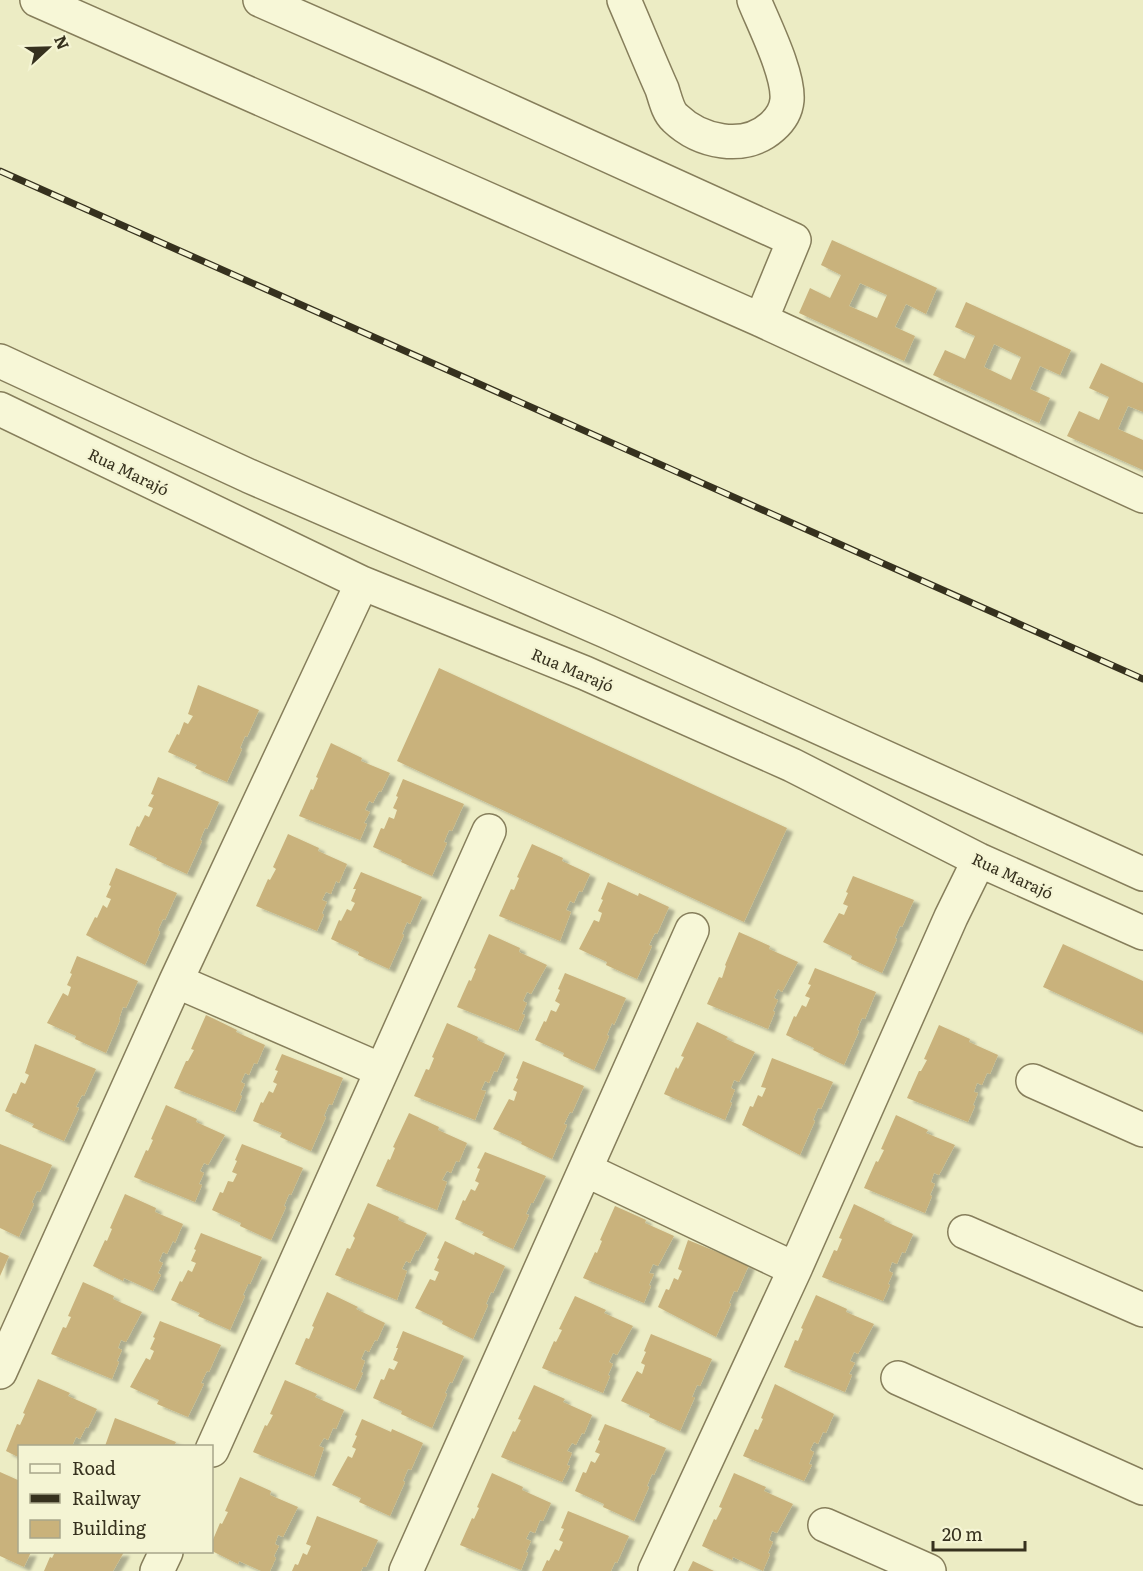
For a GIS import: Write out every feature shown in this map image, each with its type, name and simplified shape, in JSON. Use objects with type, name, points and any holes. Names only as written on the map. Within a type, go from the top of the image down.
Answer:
[{"type":"street","points":[[37,0],[761,320],[1143,496]]},
{"type":"street","points":[[260,0],[794,240],[761,320]]},
{"type":"street","points":[[624,0],[673,117],[697,132],[717,140],[733,142],[748,140],[767,132],[784,114],[787,100],[784,77],[754,0]]},
{"type":"street","points":[[0,361],[249,476],[522,594],[1143,874]]},
{"type":"street","name":"Rua Marajó","points":[[0,409],[362,584],[585,673],[792,765],[979,860],[1143,933]]},
{"type":"street","points":[[0,1372],[176,981],[362,584]]},
{"type":"street","points":[[501,639],[522,594]]},
{"type":"street","points":[[213,1448],[489,831]]},
{"type":"street","points":[[656,1571],[795,1269],[951,917],[979,860]]},
{"type":"street","points":[[406,1571],[692,930]]},
{"type":"street","points":[[176,981],[381,1070]]},
{"type":"street","points":[[1033,1081],[1143,1130]]},
{"type":"street","points":[[586,1170],[795,1269]]},
{"type":"street","points":[[964,1232],[1143,1310]]},
{"type":"street","points":[[898,1378],[1143,1488]]},
{"type":"street","points":[[825,1525],[929,1571]]},
{"type":"street","points":[[158,1571],[165,1553]]},
{"type":"building","points":[[832,240],[937,288],[926,314],[906,304],[895,327],[915,336],[904,361],[799,313],[810,288],[830,298],[841,275],[821,265]],"holes":[[[860,283],[887,295],[877,318],[849,306]]]},
{"type":"building","points":[[966,302],[1071,350],[1060,375],[1040,366],[1030,389],[1050,398],[1039,423],[933,375],[945,350],[965,359],[975,336],[955,327]],"holes":[[[994,344],[1021,357],[1011,380],[984,367]]]},
{"type":"building","points":[[1101,363],[1143,383],[1143,412],[1128,406],[1118,429],[1143,440],[1143,470],[1067,436],[1079,411],[1099,420],[1109,397],[1089,388]]},
{"type":"building","points":[[439,668],[787,828],[744,922],[397,761]]},
{"type":"building","points":[[198,685],[259,710],[247,737],[245,736],[240,748],[242,749],[227,782],[195,768],[197,765],[168,752],[184,722],[188,724],[193,716],[188,714]]},
{"type":"building","points":[[331,743],[362,758],[361,761],[390,773],[373,803],[369,801],[365,810],[370,812],[364,823],[367,824],[360,840],[299,816],[311,789],[313,790],[318,778],[316,777]]},
{"type":"building","points":[[158,777],[219,802],[207,829],[205,828],[200,840],[202,841],[187,874],[129,845],[137,826],[139,827],[145,815],[149,817],[153,808],[148,806],[154,795],[151,794]]},
{"type":"building","points":[[403,779],[464,804],[452,831],[449,830],[444,842],[447,843],[432,876],[373,847],[381,828],[384,829],[389,817],[394,819],[397,810],[393,808]]},
{"type":"building","points":[[288,834],[347,864],[339,883],[336,881],[331,894],[326,892],[322,900],[327,902],[317,931],[256,906],[268,879],[270,880],[276,869],[273,867]]},
{"type":"building","points":[[532,844],[563,858],[562,861],[590,874],[574,903],[570,901],[566,910],[571,912],[560,941],[499,916],[511,889],[514,890],[519,878],[517,877]]},
{"type":"building","points":[[116,868],[177,893],[158,930],[160,932],[145,965],[86,935],[103,905],[107,908],[111,899],[106,897]]},
{"type":"building","points":[[361,872],[422,897],[410,924],[407,922],[402,934],[404,935],[389,969],[358,955],[359,952],[331,939],[339,920],[341,921],[347,909],[351,911],[355,903],[351,901],[356,889],[353,889]]},
{"type":"building","points":[[853,876],[914,900],[902,927],[900,926],[895,938],[897,939],[882,973],[851,959],[852,956],[823,942],[839,913],[844,915],[848,906],[843,904]]},
{"type":"building","points":[[608,882],[669,907],[657,934],[655,933],[649,945],[652,946],[637,979],[606,965],[607,962],[579,949],[594,920],[599,922],[602,913],[598,911]]},
{"type":"building","points":[[739,932],[798,962],[782,992],[778,989],[774,998],[778,1000],[773,1011],[775,1012],[768,1029],[707,1004],[719,977],[722,978]]},
{"type":"building","points":[[489,934],[520,948],[519,952],[547,965],[531,994],[527,992],[523,1001],[527,1003],[522,1014],[525,1015],[518,1031],[457,1007],[469,980],[471,981],[476,969],[474,968]]},
{"type":"building","points":[[1063,944],[1143,981],[1143,1033],[1043,987]]},
{"type":"building","points":[[77,956],[138,981],[126,1008],[123,1007],[106,1053],[47,1023],[63,993],[68,996],[71,987],[67,985]]},
{"type":"building","points":[[815,968],[876,992],[865,1019],[862,1018],[857,1030],[859,1031],[844,1065],[786,1035],[794,1016],[796,1017],[802,1005],[806,1007],[810,998],[805,996],[811,985],[808,984]]},
{"type":"building","points":[[565,973],[626,998],[614,1025],[612,1023],[607,1035],[609,1036],[594,1070],[535,1040],[551,1010],[556,1012],[560,1004],[555,1001]]},
{"type":"building","points":[[206,1015],[265,1045],[257,1064],[254,1063],[249,1075],[245,1073],[241,1082],[245,1084],[240,1095],[242,1096],[235,1112],[174,1088],[186,1061],[194,1050],[191,1049]]},
{"type":"building","points":[[697,1022],[755,1052],[739,1082],[734,1080],[731,1088],[735,1090],[725,1120],[664,1094],[676,1067],[678,1069],[684,1057],[681,1056]]},
{"type":"building","points":[[447,1023],[478,1037],[477,1040],[505,1053],[497,1072],[494,1071],[489,1083],[485,1081],[481,1090],[486,1091],[475,1120],[414,1096],[426,1069],[429,1070],[434,1058],[432,1057]]},
{"type":"building","points":[[939,1025],[998,1055],[990,1074],[987,1073],[982,1085],[977,1083],[974,1092],[978,1093],[973,1105],[975,1106],[968,1122],[907,1098],[919,1071],[927,1060],[924,1059]]},
{"type":"building","points":[[35,1044],[96,1069],[84,1096],[82,1095],[76,1107],[79,1108],[64,1141],[32,1127],[34,1124],[5,1111],[21,1082],[25,1084],[29,1075],[25,1073]]},
{"type":"building","points":[[282,1054],[343,1078],[332,1105],[329,1104],[324,1116],[326,1117],[311,1151],[280,1137],[282,1133],[253,1121],[261,1102],[263,1103],[269,1091],[273,1093],[277,1084],[273,1082],[278,1071],[275,1070]]},
{"type":"building","points":[[772,1058],[833,1082],[821,1109],[818,1108],[813,1120],[815,1121],[800,1155],[742,1125],[750,1106],[753,1107],[758,1095],[762,1097],[766,1088],[761,1087]]},
{"type":"building","points":[[523,1061],[584,1086],[572,1113],[570,1112],[564,1124],[567,1125],[552,1159],[493,1129],[509,1099],[514,1101],[517,1092],[513,1090]]},
{"type":"building","points":[[166,1105],[225,1135],[208,1165],[204,1163],[200,1171],[204,1173],[195,1202],[134,1177],[153,1140],[151,1139]]},
{"type":"building","points":[[409,1113],[467,1143],[459,1162],[456,1161],[451,1173],[447,1171],[442,1180],[447,1182],[437,1210],[376,1186],[388,1159],[390,1160],[395,1148],[393,1147]]},
{"type":"building","points":[[896,1115],[928,1130],[926,1133],[955,1145],[939,1175],[934,1173],[931,1182],[935,1184],[925,1213],[864,1188],[876,1161],[878,1162],[884,1150],[881,1149]]},
{"type":"building","points":[[0,1144],[52,1165],[40,1192],[37,1191],[32,1202],[34,1204],[19,1237],[0,1228]]},
{"type":"building","points":[[242,1144],[303,1168],[291,1195],[289,1194],[284,1206],[286,1207],[271,1240],[212,1210],[220,1192],[223,1193],[228,1181],[233,1182],[237,1174],[232,1172]]},
{"type":"building","points":[[485,1152],[546,1176],[526,1214],[529,1215],[513,1249],[482,1235],[484,1232],[455,1219],[463,1200],[465,1201],[471,1189],[475,1191],[479,1183],[475,1181],[480,1169],[477,1168]]},
{"type":"building","points":[[125,1194],[156,1208],[155,1212],[183,1224],[175,1243],[173,1241],[167,1254],[163,1252],[159,1261],[163,1263],[158,1273],[161,1275],[153,1291],[124,1278],[123,1281],[93,1266],[105,1240],[107,1241],[112,1229],[110,1228]]},
{"type":"building","points":[[368,1203],[427,1233],[410,1263],[406,1261],[402,1269],[407,1271],[397,1300],[335,1275],[347,1248],[350,1249],[355,1238],[353,1236]]},
{"type":"building","points":[[854,1204],[913,1234],[905,1253],[902,1252],[897,1264],[892,1262],[889,1271],[893,1273],[883,1301],[822,1277],[834,1250],[837,1251],[842,1239],[839,1238]]},
{"type":"building","points":[[615,1206],[674,1236],[658,1266],[653,1264],[649,1273],[654,1274],[644,1303],[583,1278],[595,1252],[597,1253],[602,1241],[600,1240]]},
{"type":"building","points":[[201,1233],[262,1257],[243,1295],[245,1296],[230,1330],[198,1316],[200,1313],[171,1300],[188,1270],[192,1272],[196,1263],[191,1261]]},
{"type":"building","points":[[688,1240],[749,1265],[737,1292],[734,1291],[729,1303],[731,1304],[716,1337],[658,1307],[674,1278],[678,1280],[682,1271],[678,1269]]},
{"type":"building","points":[[445,1241],[505,1266],[493,1293],[491,1292],[486,1304],[488,1305],[473,1339],[415,1308],[430,1279],[435,1281],[439,1272],[434,1270],[439,1259],[437,1258]]},
{"type":"building","points":[[0,1252],[9,1256],[0,1276]]},
{"type":"building","points":[[83,1282],[142,1312],[126,1342],[121,1340],[118,1348],[122,1350],[112,1379],[51,1354],[63,1327],[66,1328],[71,1317],[68,1316]]},
{"type":"building","points":[[327,1292],[385,1323],[369,1352],[365,1350],[361,1359],[365,1361],[361,1372],[363,1373],[355,1390],[295,1364],[306,1338],[309,1339],[314,1327],[312,1326]]},
{"type":"building","points":[[816,1295],[874,1324],[858,1354],[854,1352],[850,1361],[855,1363],[849,1374],[852,1375],[845,1392],[784,1367],[795,1340],[798,1341],[803,1329],[801,1328]]},
{"type":"building","points":[[575,1296],[606,1310],[604,1313],[633,1326],[617,1355],[613,1353],[609,1362],[613,1364],[608,1375],[610,1376],[603,1393],[542,1368],[554,1341],[556,1342],[562,1330],[559,1329]]},
{"type":"building","points":[[160,1321],[221,1345],[209,1372],[207,1371],[201,1383],[204,1384],[188,1417],[157,1404],[159,1400],[130,1387],[146,1358],[150,1360],[154,1351],[150,1349],[155,1338],[153,1337]]},
{"type":"building","points":[[403,1331],[464,1356],[445,1393],[447,1394],[432,1428],[373,1398],[381,1379],[384,1380],[389,1368],[394,1370],[398,1362],[393,1360]]},
{"type":"building","points":[[651,1334],[712,1359],[700,1386],[697,1385],[692,1397],[695,1397],[680,1431],[621,1401],[637,1371],[642,1374],[645,1365],[641,1363]]},
{"type":"building","points":[[38,1379],[70,1393],[68,1396],[97,1409],[88,1428],[86,1427],[80,1439],[76,1437],[72,1445],[18,1445],[18,1457],[6,1451],[17,1424],[20,1425],[25,1414],[23,1413]]},
{"type":"building","points":[[285,1380],[317,1394],[315,1397],[344,1410],[336,1429],[333,1428],[328,1440],[324,1438],[319,1446],[324,1448],[314,1477],[253,1452],[265,1425],[267,1426],[273,1415],[270,1414]]},
{"type":"building","points":[[775,1384],[834,1414],[826,1433],[823,1432],[818,1444],[814,1442],[810,1450],[814,1452],[809,1464],[812,1465],[804,1481],[743,1456],[755,1429],[758,1430],[763,1419],[761,1418]]},
{"type":"building","points":[[534,1385],[565,1399],[563,1402],[592,1415],[584,1434],[582,1433],[576,1445],[572,1443],[567,1451],[572,1453],[567,1465],[570,1466],[562,1482],[501,1457],[513,1431],[515,1432],[521,1420],[518,1419]]},
{"type":"building","points":[[115,1418],[176,1442],[174,1445],[105,1445]]},
{"type":"building","points":[[362,1419],[423,1443],[411,1470],[408,1469],[403,1481],[405,1482],[390,1516],[359,1502],[361,1498],[332,1485],[348,1456],[352,1458],[356,1449],[352,1447],[357,1436],[355,1435]]},
{"type":"building","points":[[605,1424],[666,1448],[654,1475],[652,1474],[647,1486],[649,1487],[634,1521],[575,1491],[583,1472],[586,1473],[591,1461],[595,1463],[600,1454],[595,1452]]},
{"type":"building","points":[[0,1472],[18,1480],[18,1553],[31,1553],[24,1567],[0,1556]]},
{"type":"building","points":[[492,1473],[551,1503],[535,1533],[530,1531],[526,1539],[531,1541],[521,1570],[460,1545],[479,1508],[477,1507]]},
{"type":"building","points":[[734,1473],[766,1487],[764,1491],[793,1504],[777,1533],[772,1531],[769,1540],[773,1542],[763,1571],[702,1546],[714,1519],[716,1520],[722,1508],[719,1507]]},
{"type":"building","points":[[240,1477],[271,1491],[270,1495],[298,1507],[283,1537],[278,1535],[275,1544],[279,1546],[270,1571],[261,1571],[239,1561],[238,1564],[213,1552],[213,1540],[228,1512],[225,1511]]},
{"type":"building","points":[[568,1511],[629,1536],[611,1571],[542,1571],[547,1560],[549,1561],[555,1549],[559,1551],[563,1542],[559,1540]]},
{"type":"building","points":[[317,1516],[378,1540],[366,1567],[363,1567],[361,1571],[292,1571],[295,1564],[298,1565],[303,1553],[307,1555],[311,1546],[306,1544]]},
{"type":"building","points":[[54,1553],[123,1553],[113,1571],[44,1571],[50,1557],[52,1558]]},
{"type":"building","points":[[693,1561],[714,1571],[688,1571]]},
{"type":"railway","points":[[0,171],[1143,679]]}]
